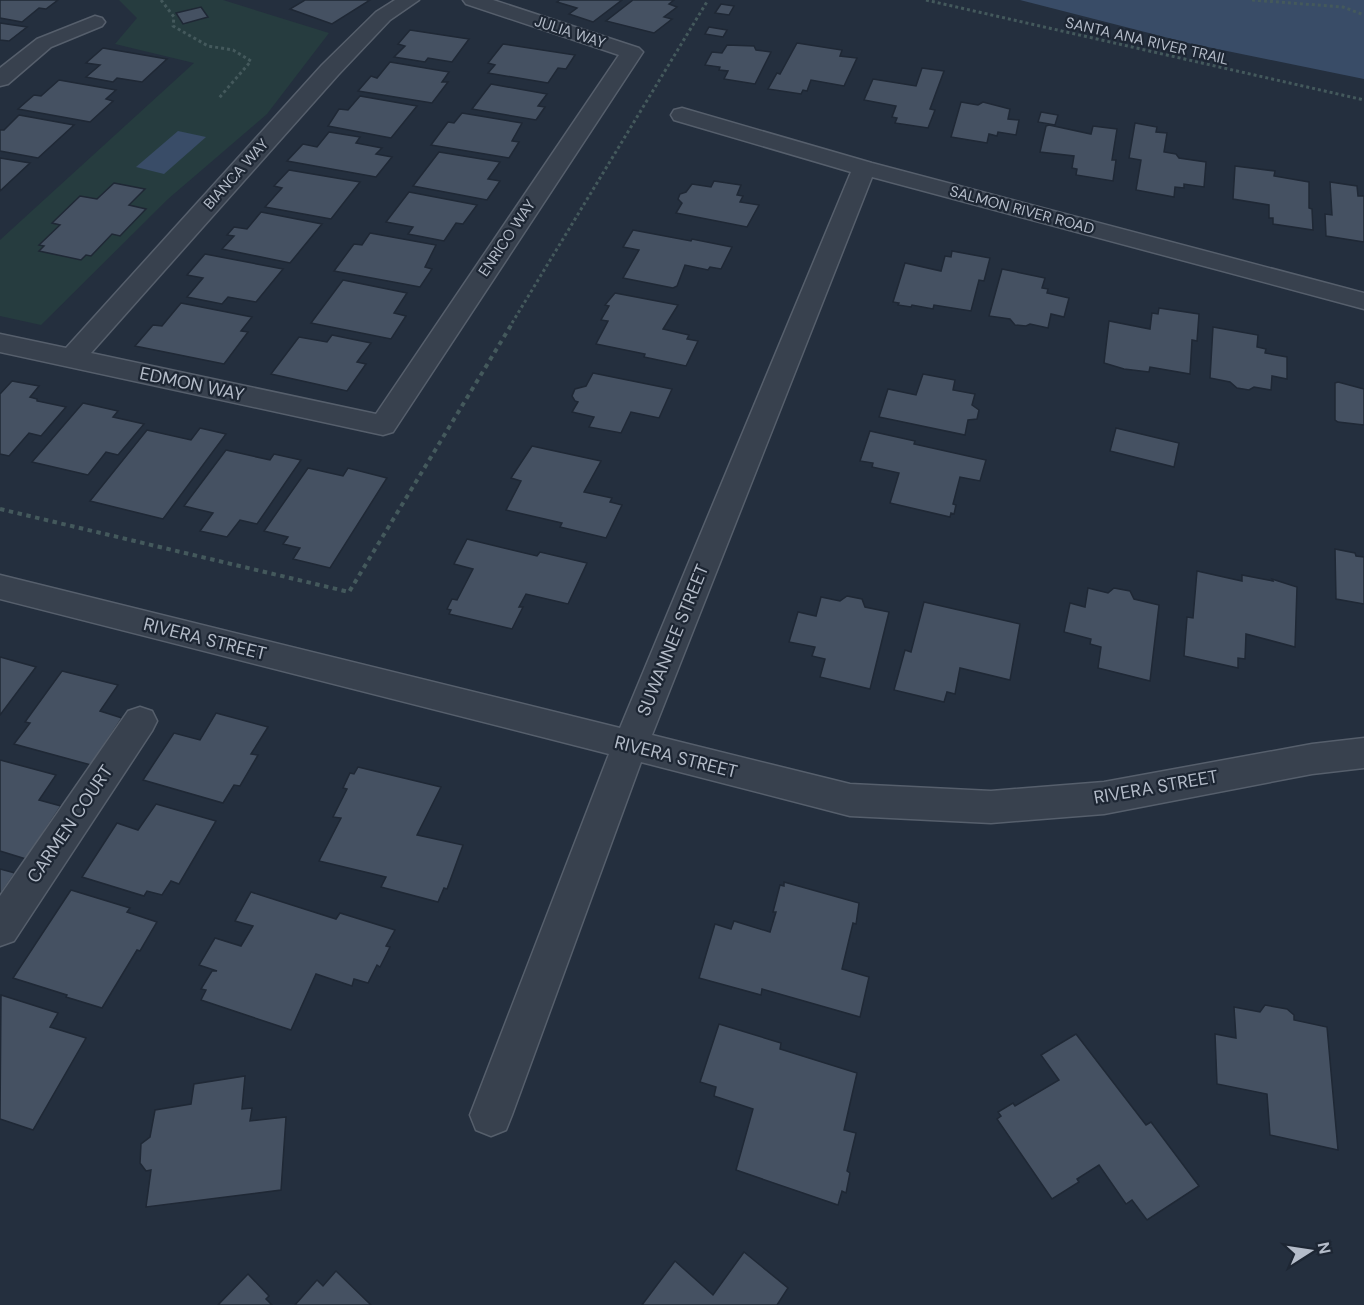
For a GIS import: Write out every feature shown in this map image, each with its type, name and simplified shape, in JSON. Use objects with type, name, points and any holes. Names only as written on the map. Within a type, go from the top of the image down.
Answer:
[{"type":"street","name":"BIANCA WAY","points":[[70,358],[330,70],[383,16],[409,0]]},
{"type":"street","name":"JULIA WAY","points":[[473,0],[632,52]]},
{"type":"street","points":[[0,79],[44,43],[95,22]]},
{"type":"street","name":"ENRICO WAY","points":[[383,425],[632,52]]},
{"type":"street","name":"SALMON RIVER ROAD","points":[[682,115],[864,168],[1364,301]]},
{"type":"street","name":"SUWANNEE STREET","points":[[491,1115],[630,746],[864,168]]},
{"type":"street","name":"EDMON WAY","points":[[0,343],[383,425]]},
{"type":"street","name":"RIVERA STREET","points":[[0,587],[850,800],[991,807],[1104,798],[1312,759],[1364,753]]},
{"type":"street","name":"CARMEN COURT","points":[[0,928],[140,721]]},
{"type":"path","points":[[161,0],[174,17],[173,27],[208,46],[233,50],[250,62],[219,98]]},
{"type":"path","name":"SANTA ANA RIVER TRAIL","points":[[926,0],[1364,100]]},
{"type":"path","points":[[1252,0],[1343,7],[1364,15]]},
{"type":"green space","points":[[119,0],[223,0],[329,33],[267,114],[168,199],[41,325],[0,316],[0,240],[194,63],[115,44],[137,18]]},
{"type":"water","points":[[1020,0],[1364,0],[1364,79],[1188,43]]},
{"type":"water","points":[[178,131],[206,137],[164,174],[136,167]]},
{"type":"building","points":[[0,0],[58,0],[46,9],[39,8],[22,22],[0,18]]},
{"type":"building","points":[[305,0],[370,0],[332,24],[290,9]]},
{"type":"building","points":[[560,0],[622,0],[593,22],[569,14],[577,8],[557,2]]},
{"type":"building","points":[[633,0],[674,0],[669,4],[677,7],[664,17],[672,19],[654,33],[606,21]]},
{"type":"building","points":[[721,4],[734,6],[729,15],[715,13]]},
{"type":"building","points":[[201,7],[208,17],[183,24],[176,13]]},
{"type":"building","points":[[0,23],[27,27],[9,41],[0,40]]},
{"type":"building","points":[[709,27],[727,30],[723,37],[705,34]]},
{"type":"building","points":[[410,30],[469,39],[452,62],[428,58],[425,62],[394,57],[405,46],[398,44]]},
{"type":"building","points":[[797,43],[842,50],[840,56],[857,58],[844,86],[811,80],[807,91],[803,90],[801,94],[768,89],[777,73],[780,74]]},
{"type":"building","points":[[503,44],[575,55],[566,69],[558,68],[548,83],[488,73],[495,65],[488,63]]},
{"type":"building","points":[[727,45],[754,46],[756,50],[771,52],[755,84],[724,79],[728,71],[719,70],[720,67],[705,65],[712,52],[722,53]]},
{"type":"building","points":[[103,48],[167,59],[142,82],[117,78],[113,82],[86,77],[100,65],[86,63]]},
{"type":"building","points":[[390,62],[449,72],[442,82],[448,82],[432,103],[358,91],[371,76],[377,78]]},
{"type":"building","points":[[922,68],[944,71],[930,109],[935,110],[928,128],[895,123],[897,118],[892,117],[896,106],[864,100],[873,79],[916,86]]},
{"type":"building","points":[[59,80],[116,90],[106,99],[113,101],[90,122],[18,109],[34,95],[41,96]]},
{"type":"building","points":[[491,84],[547,94],[538,106],[545,107],[536,120],[472,109]]},
{"type":"building","points":[[360,96],[417,106],[391,138],[328,126],[339,109],[348,110]]},
{"type":"building","points":[[961,102],[978,105],[983,102],[1010,109],[1008,119],[1019,120],[1016,135],[998,132],[997,136],[989,134],[987,143],[951,137]]},
{"type":"building","points":[[1041,112],[1058,115],[1055,125],[1038,122]]},
{"type":"building","points":[[462,113],[522,123],[512,141],[519,142],[509,158],[431,145],[448,122],[454,123]]},
{"type":"building","points":[[19,115],[74,125],[38,158],[0,151],[0,130],[4,130]]},
{"type":"building","points":[[1135,123],[1157,127],[1156,132],[1167,133],[1164,152],[1176,154],[1179,158],[1206,162],[1204,187],[1184,184],[1184,188],[1175,187],[1174,197],[1136,190],[1141,160],[1129,158]]},
{"type":"building","points":[[1046,126],[1091,134],[1093,126],[1117,129],[1112,160],[1116,160],[1113,181],[1076,175],[1077,169],[1072,168],[1074,156],[1040,152]]},
{"type":"building","points":[[329,132],[360,137],[356,143],[382,148],[376,154],[392,157],[376,177],[287,161],[303,144],[317,147]]},
{"type":"building","points":[[439,152],[500,162],[488,179],[500,181],[487,200],[413,186]]},
{"type":"building","points":[[0,158],[30,163],[0,191]]},
{"type":"building","points":[[1235,166],[1275,171],[1274,176],[1309,182],[1309,208],[1312,209],[1313,230],[1273,224],[1273,218],[1269,218],[1269,205],[1233,199]]},
{"type":"building","points":[[289,170],[360,182],[331,219],[265,207],[282,188],[274,186]]},
{"type":"building","points":[[714,181],[741,185],[737,195],[743,196],[740,202],[759,205],[747,227],[676,213],[682,203],[678,199],[680,194],[686,192],[692,184],[711,187]]},
{"type":"building","points":[[1330,182],[1357,186],[1358,196],[1364,196],[1364,242],[1326,236],[1325,214],[1332,215]]},
{"type":"building","points":[[114,183],[145,189],[129,205],[146,209],[120,236],[112,234],[91,256],[86,255],[81,260],[39,251],[44,246],[39,245],[60,225],[52,223],[80,196],[97,199]]},
{"type":"building","points":[[409,192],[477,205],[463,224],[456,223],[444,241],[408,234],[413,227],[386,222]]},
{"type":"building","points":[[261,212],[322,224],[290,263],[222,249],[234,236],[227,235],[234,227],[247,229]]},
{"type":"building","points":[[633,230],[732,247],[721,269],[710,267],[708,270],[685,265],[677,286],[673,288],[623,278],[639,250],[623,247]]},
{"type":"building","points":[[370,233],[436,245],[425,267],[432,269],[420,287],[334,271],[354,244],[362,245]]},
{"type":"building","points":[[952,251],[990,258],[984,281],[979,280],[971,311],[934,305],[933,309],[912,305],[911,307],[893,302],[905,263],[941,271],[945,256],[951,257]]},
{"type":"building","points":[[205,254],[283,269],[256,302],[228,297],[222,304],[187,297],[203,278],[187,275]]},
{"type":"building","points":[[1002,269],[1045,278],[1042,288],[1048,289],[1047,293],[1069,298],[1064,317],[1051,314],[1048,328],[1030,324],[1015,325],[1010,319],[989,316]]},
{"type":"building","points":[[343,280],[407,293],[394,313],[406,316],[391,339],[311,323]]},
{"type":"building","points":[[615,293],[678,305],[663,329],[689,335],[687,339],[698,341],[686,366],[644,357],[645,354],[596,344],[608,321],[601,320],[609,306],[605,305]]},
{"type":"building","points":[[181,303],[252,317],[241,331],[248,332],[224,364],[135,346],[153,325],[162,326]]},
{"type":"building","points":[[1159,308],[1199,314],[1197,341],[1192,340],[1190,374],[1150,367],[1149,372],[1124,369],[1104,363],[1109,321],[1150,329],[1152,313],[1158,314]]},
{"type":"building","points":[[1213,327],[1258,335],[1257,347],[1266,349],[1265,353],[1287,357],[1287,379],[1272,376],[1271,390],[1254,387],[1249,390],[1237,388],[1230,382],[1210,378]]},
{"type":"building","points":[[332,335],[371,343],[357,362],[366,364],[347,391],[271,374],[299,337],[327,342]]},
{"type":"building","points":[[593,373],[672,389],[659,418],[631,412],[621,433],[589,427],[594,417],[572,412],[578,402],[572,396],[575,389],[586,386]]},
{"type":"building","points":[[923,374],[955,380],[953,390],[975,394],[972,405],[979,410],[977,419],[968,420],[965,435],[879,417],[888,389],[916,395]]},
{"type":"building","points":[[12,381],[39,386],[30,397],[37,401],[66,407],[41,436],[29,433],[9,456],[0,454],[0,394]]},
{"type":"building","points":[[1335,383],[1364,389],[1364,425],[1335,420]]},
{"type":"building","points":[[83,403],[118,411],[113,417],[144,424],[118,455],[106,452],[88,475],[32,462]]},
{"type":"building","points":[[200,428],[226,434],[163,519],[90,501],[147,430],[191,440]]},
{"type":"building","points":[[1116,428],[1179,443],[1174,467],[1110,451]]},
{"type":"building","points":[[870,431],[915,441],[914,444],[986,460],[980,481],[960,477],[953,504],[956,505],[954,514],[951,513],[950,517],[890,503],[899,473],[872,467],[873,463],[860,461]]},
{"type":"building","points":[[532,446],[601,461],[584,492],[612,498],[610,502],[622,505],[606,538],[560,527],[562,523],[506,510],[521,481],[511,478]]},
{"type":"building","points":[[226,450],[270,460],[274,454],[301,460],[257,524],[240,520],[227,537],[200,531],[213,513],[184,506]]},
{"type":"building","points":[[308,468],[343,476],[348,468],[387,478],[330,568],[293,559],[300,548],[283,544],[288,537],[264,531]]},
{"type":"building","points":[[467,539],[537,556],[540,552],[587,563],[568,604],[526,594],[519,607],[523,607],[512,629],[449,614],[451,610],[447,609],[452,599],[457,600],[473,569],[454,564]]},
{"type":"building","points":[[1335,549],[1364,557],[1364,604],[1336,599]]},
{"type":"building","points":[[1197,571],[1242,581],[1242,575],[1273,581],[1272,579],[1297,587],[1295,647],[1246,634],[1245,659],[1238,658],[1238,668],[1184,656],[1187,617],[1193,618]]},
{"type":"building","points":[[1088,588],[1108,593],[1114,588],[1130,591],[1134,599],[1159,605],[1150,681],[1098,668],[1101,647],[1090,644],[1091,639],[1064,632],[1070,603],[1085,607]]},
{"type":"building","points":[[847,596],[862,599],[865,607],[889,612],[870,689],[820,677],[825,659],[812,656],[815,647],[789,642],[798,612],[816,616],[821,597],[840,601]]},
{"type":"building","points":[[924,602],[1020,624],[1010,680],[960,668],[955,694],[947,692],[944,702],[894,690],[905,650],[911,652]]},
{"type":"building","points":[[0,657],[36,667],[0,715]]},
{"type":"building","points":[[62,671],[118,685],[100,711],[122,718],[91,765],[14,744],[30,723],[25,722]]},
{"type":"building","points":[[216,713],[268,727],[251,754],[258,755],[240,786],[234,785],[223,803],[143,780],[174,733],[200,740]]},
{"type":"building","points":[[0,760],[56,775],[39,800],[61,806],[26,859],[0,851]]},
{"type":"building","points":[[358,767],[441,787],[417,835],[463,845],[447,889],[444,888],[438,902],[381,887],[386,877],[319,861],[341,818],[333,817],[347,789],[343,788],[350,773],[354,774]]},
{"type":"building","points":[[156,804],[216,821],[179,884],[171,881],[162,895],[147,891],[144,896],[82,877],[117,823],[138,830]]},
{"type":"building","points":[[0,869],[15,873],[0,895]]},
{"type":"building","points":[[784,882],[859,903],[856,924],[853,923],[842,969],[869,977],[860,1017],[762,989],[761,995],[699,978],[715,924],[731,929],[734,921],[770,932],[780,885],[784,886]]},
{"type":"building","points":[[71,890],[130,908],[127,912],[157,922],[102,1008],[13,978]]},
{"type":"building","points":[[251,892],[336,919],[340,913],[395,930],[386,946],[390,947],[380,967],[377,965],[368,983],[354,979],[352,986],[316,974],[291,1030],[201,1000],[206,990],[201,989],[212,971],[217,971],[199,965],[215,938],[241,946],[253,926],[235,921]]},
{"type":"building","points":[[1,995],[58,1013],[50,1027],[86,1038],[33,1130],[0,1119]]},
{"type":"building","points":[[1265,1005],[1287,1009],[1294,1015],[1294,1020],[1327,1027],[1338,1150],[1270,1135],[1267,1094],[1217,1084],[1215,1034],[1236,1038],[1234,1007],[1260,1012]]},
{"type":"building","points":[[719,1024],[781,1043],[780,1049],[857,1073],[844,1130],[856,1133],[847,1171],[850,1173],[846,1193],[842,1191],[838,1205],[736,1170],[753,1109],[714,1096],[716,1087],[700,1082]]},
{"type":"building","points":[[1076,1034],[1146,1125],[1151,1122],[1199,1186],[1147,1220],[1132,1200],[1126,1204],[1099,1165],[1077,1179],[1079,1182],[1052,1199],[997,1119],[1001,1116],[998,1112],[1013,1103],[1015,1106],[1059,1080],[1041,1055]]},
{"type":"building","points":[[245,1076],[242,1109],[252,1108],[250,1121],[286,1117],[281,1190],[146,1207],[151,1170],[146,1171],[140,1163],[141,1144],[150,1137],[155,1110],[191,1104],[194,1084]]},
{"type":"building","points":[[744,1252],[788,1288],[777,1305],[642,1305],[675,1261],[713,1295]]},
{"type":"building","points":[[336,1271],[371,1305],[295,1305],[317,1280],[323,1286]]},
{"type":"building","points":[[248,1274],[269,1296],[266,1299],[272,1305],[218,1305]]}]
